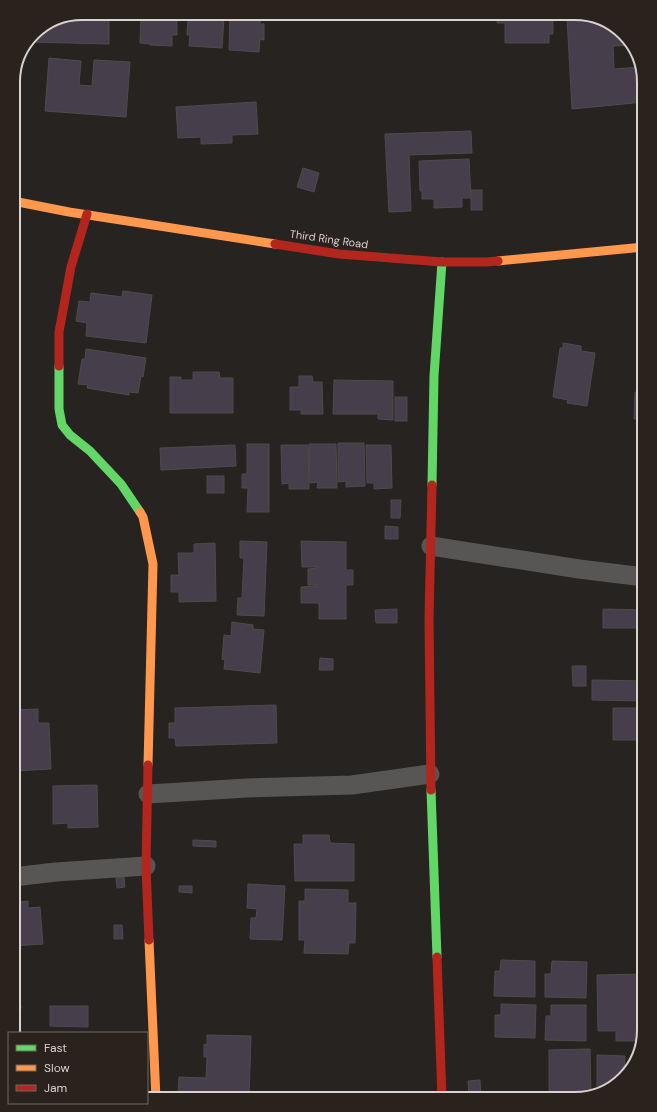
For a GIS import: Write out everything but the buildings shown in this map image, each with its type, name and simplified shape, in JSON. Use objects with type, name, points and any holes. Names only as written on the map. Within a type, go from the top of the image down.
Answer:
[{"type":"street","name":"Third Ring Road","points":[[20,202],[339,254],[442,262],[486,262],[637,248]]},
{"type":"street","points":[[87,214],[71,267],[59,332],[59,409],[62,425],[70,435],[90,451],[121,484],[143,517],[153,564],[146,866],[156,1092]]},
{"type":"street","points":[[442,262],[434,376],[429,620],[430,774],[440,995],[442,1092]]},
{"type":"street","points":[[431,546],[578,569],[637,576]]},
{"type":"street","points":[[148,794],[247,788],[352,785],[430,774]]},
{"type":"street","points":[[20,876],[56,872],[146,866]]},
{"type":"traffic: fast","points":[[432,485],[434,376],[442,262]]},
{"type":"traffic: fast","points":[[59,366],[59,409],[62,425],[70,435],[90,451],[121,484],[140,512]]},
{"type":"traffic: fast","points":[[431,790],[437,957]]},
{"type":"traffic: slow","points":[[20,202],[69,212],[275,244]]},
{"type":"traffic: slow","points":[[498,261],[637,248]]},
{"type":"traffic: slow","points":[[140,512],[143,517],[153,564],[148,765]]},
{"type":"traffic: slow","points":[[149,940],[156,1092]]},
{"type":"traffic: jam","points":[[59,366],[59,332],[71,267],[87,214]]},
{"type":"traffic: jam","points":[[275,244],[339,254],[442,262],[498,261]]},
{"type":"traffic: jam","points":[[431,790],[429,620],[432,485]]},
{"type":"traffic: jam","points":[[148,765],[146,866],[149,940]]},
{"type":"traffic: jam","points":[[437,957],[442,1092]]}]
